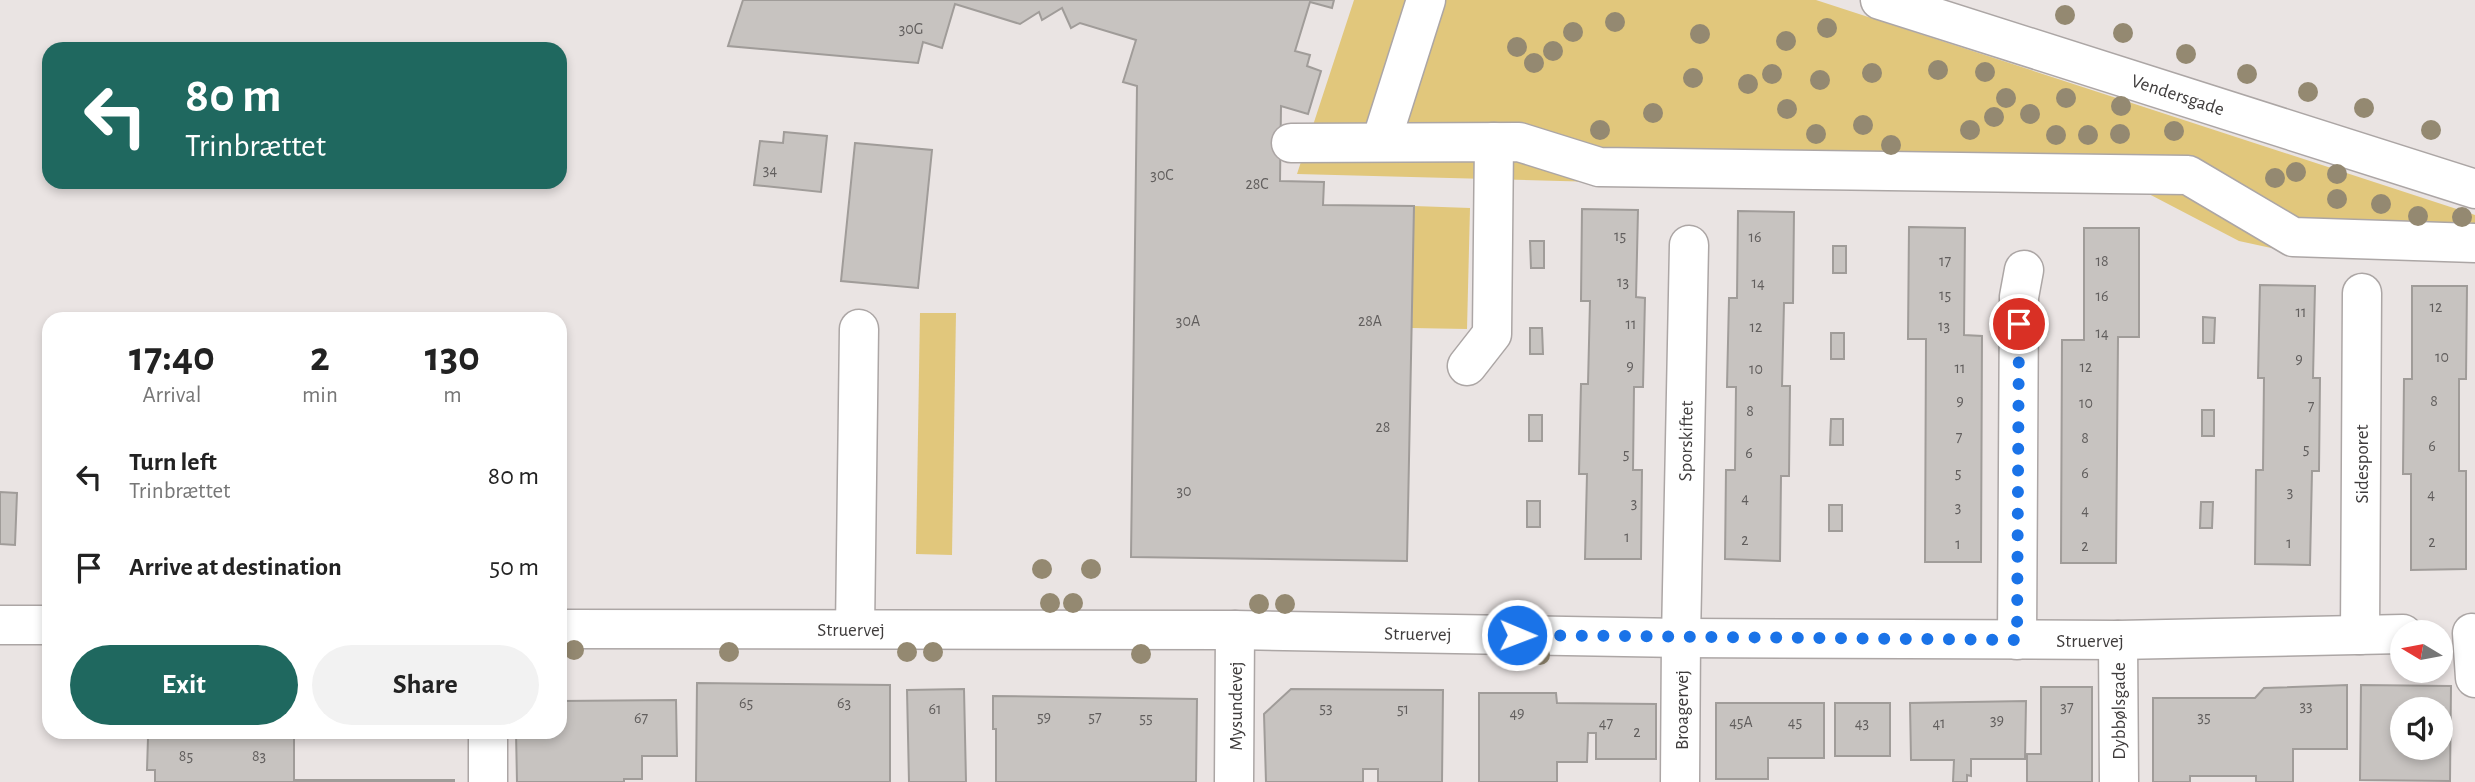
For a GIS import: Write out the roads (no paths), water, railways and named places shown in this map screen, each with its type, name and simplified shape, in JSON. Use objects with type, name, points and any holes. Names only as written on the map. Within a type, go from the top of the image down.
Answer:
[{"type":"street","points":[[1381,142],[1426,0]]},
{"type":"street","name":"Vendersgade","points":[[1880,0],[2475,189]]},
{"type":"street","points":[[1467,366],[1492,334],[1494,142]]},
{"type":"street","points":[[1291,143],[1518,142],[1599,167],[2188,174],[2293,237],[2475,243]]},
{"type":"street","name":"Sporskiftet","points":[[1681,638],[1689,245]]},
{"type":"street","points":[[2017,640],[2019,297],[2024,270]]},
{"type":"street","name":"Sidesporet","points":[[2360,635],[2362,293]]},
{"type":"street","points":[[855,629],[859,329]]},
{"type":"street","points":[[0,625],[42,625]]},
{"type":"street","name":"Struervej","points":[[567,629],[1235,630],[1681,638],[2017,640],[2390,634]]},
{"type":"street","name":"Mysundevej","points":[[1234,782],[1235,630]]},
{"type":"street","points":[[2463,633],[2475,678]]},
{"type":"street","name":"Broagervej","points":[[1680,782],[1681,638]]},
{"type":"street","name":"Dybbølsgade","points":[[2118,640],[2119,782]]},
{"type":"street","points":[[488,739],[488,782]]}]
